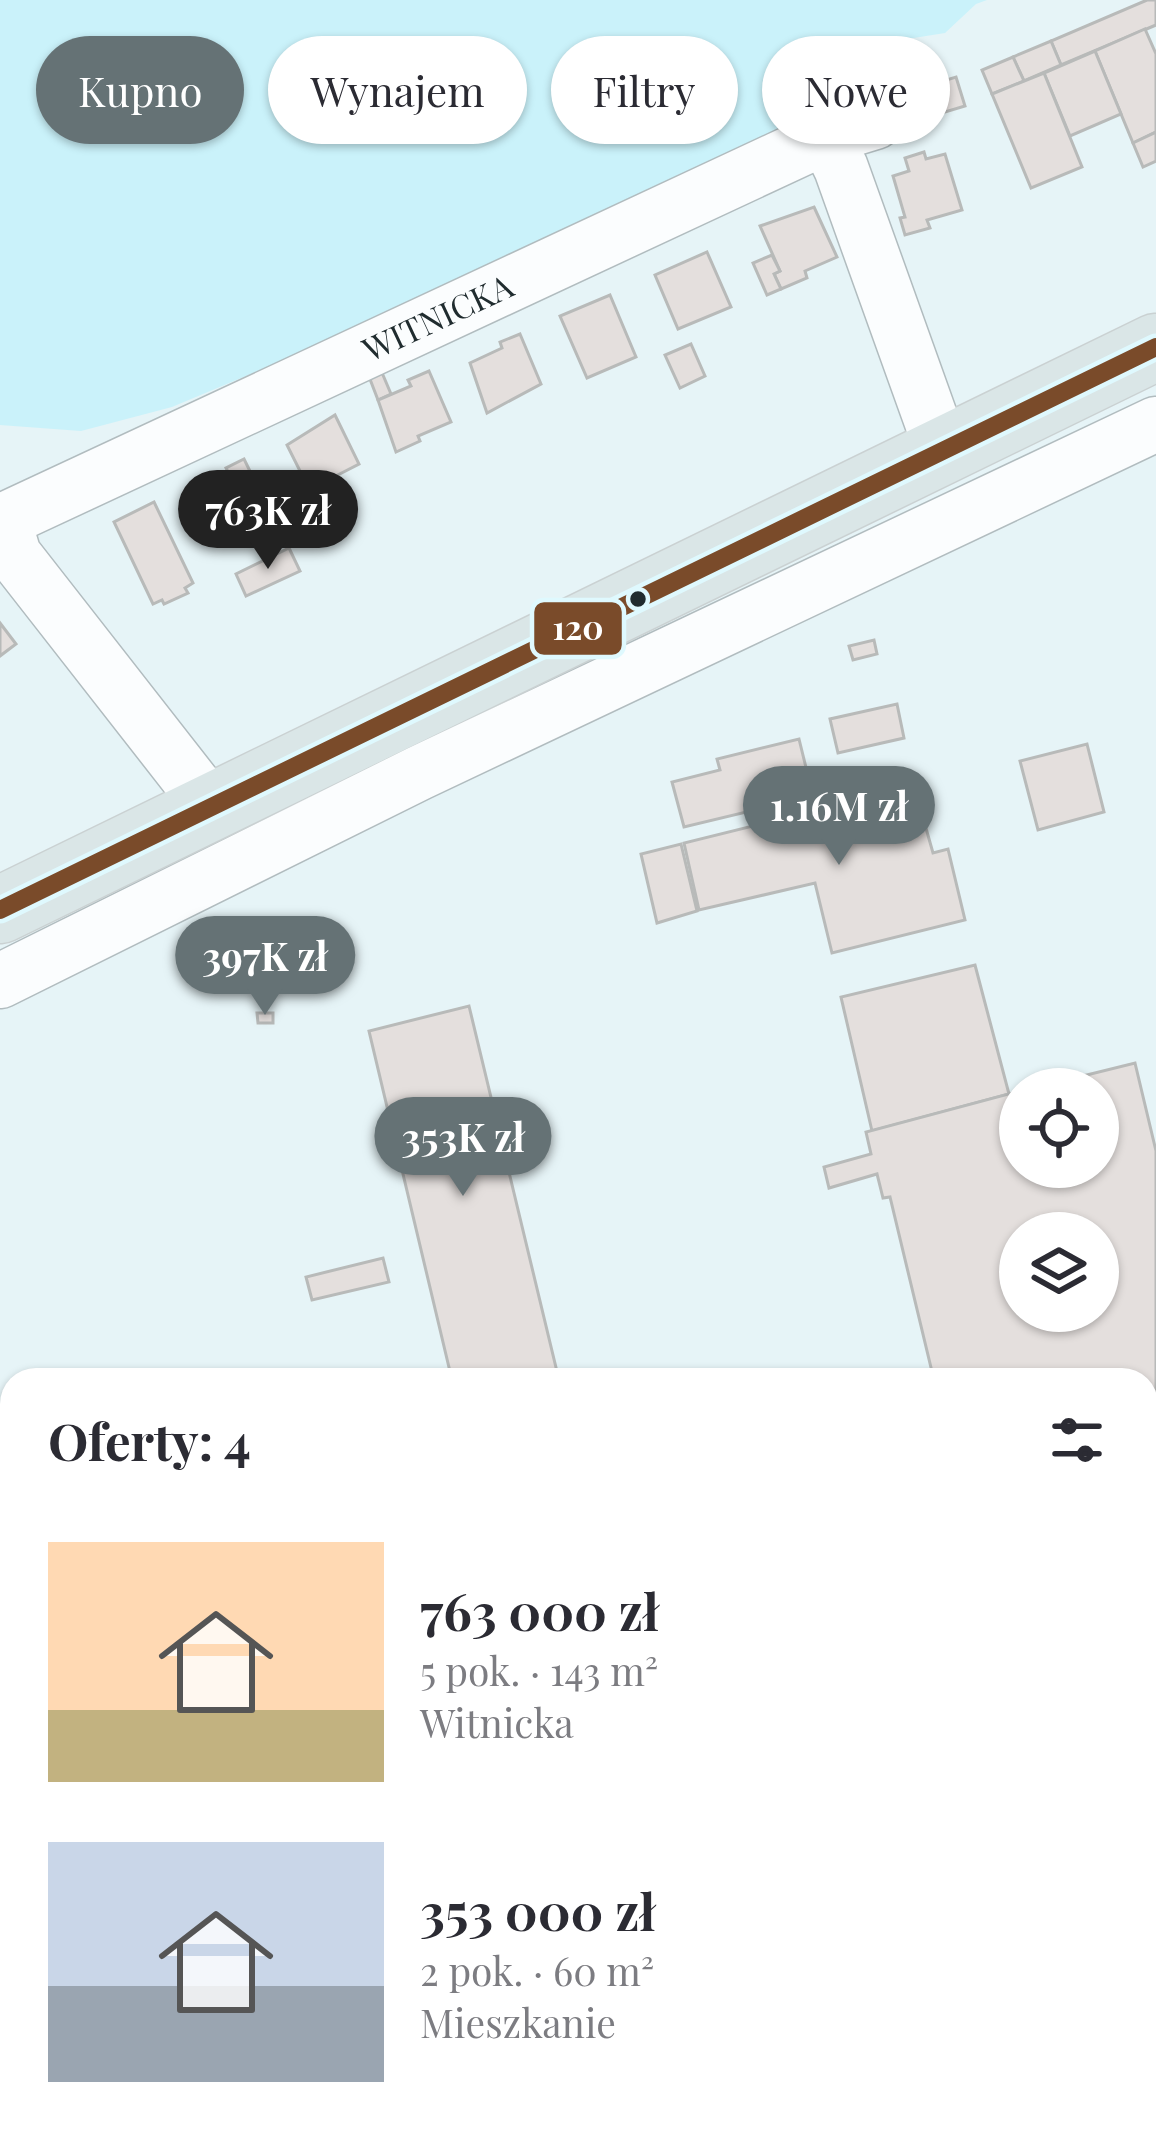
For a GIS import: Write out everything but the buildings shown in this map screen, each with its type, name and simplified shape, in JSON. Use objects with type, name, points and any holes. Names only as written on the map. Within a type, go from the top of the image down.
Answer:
[{"type":"main road","points":[[0,910],[1156,347]]},
{"type":"street","name":"WITNICKA","points":[[211,807],[14,554],[2,521],[850,130],[841,169],[942,450]]},
{"type":"street","points":[[0,981],[419,773],[1156,424]]},
{"type":"shaded area","points":[[0,0],[987,0],[976,4],[945,33],[762,36],[762,144],[797,144],[172,407],[81,431],[0,425]]},
{"type":"transit line","name":"120","points":[[0,910],[1156,347]]}]
